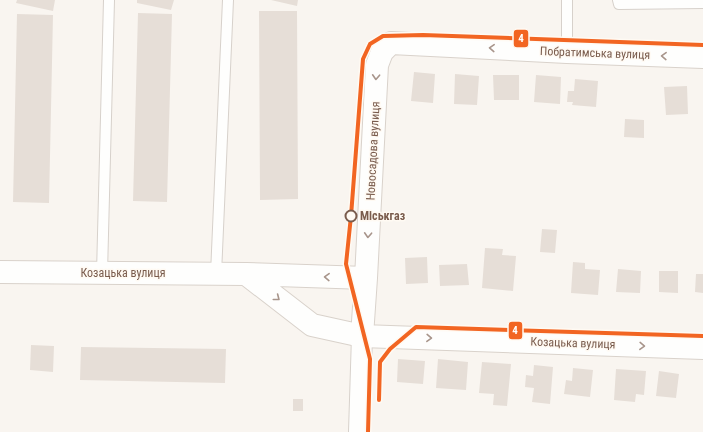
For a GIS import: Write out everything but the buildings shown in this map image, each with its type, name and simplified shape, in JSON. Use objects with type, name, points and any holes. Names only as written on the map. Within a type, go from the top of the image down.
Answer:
[{"type":"street","name":"Побратимська вулиця","points":[[391,43],[703,57]]},
{"type":"street","name":"Новосадова вулиця","points":[[359,432],[362,336],[377,65],[382,52],[391,43]]},
{"type":"street","name":"Козацька вулиця","points":[[0,272],[246,274],[366,278]]},
{"type":"street","name":"Козацька вулиця","points":[[246,274],[312,325],[362,336],[703,348]]},
{"type":"lane","points":[[102,273],[109,0]]},
{"type":"lane","points":[[216,274],[228,0]]},
{"type":"lane","points":[[566,0],[567,52]]},
{"type":"lane","points":[[618,0],[619,4],[703,3]]},
{"type":"transit line","name":"4","points":[[368,432],[370,359],[346,264],[363,59],[370,44],[383,36],[423,35],[703,45]]},
{"type":"transit line","name":"4","points":[[379,400],[380,362],[390,349],[416,327],[703,336]]},
{"type":"place","name":"Міськгаз","points":[[351,216]]}]
